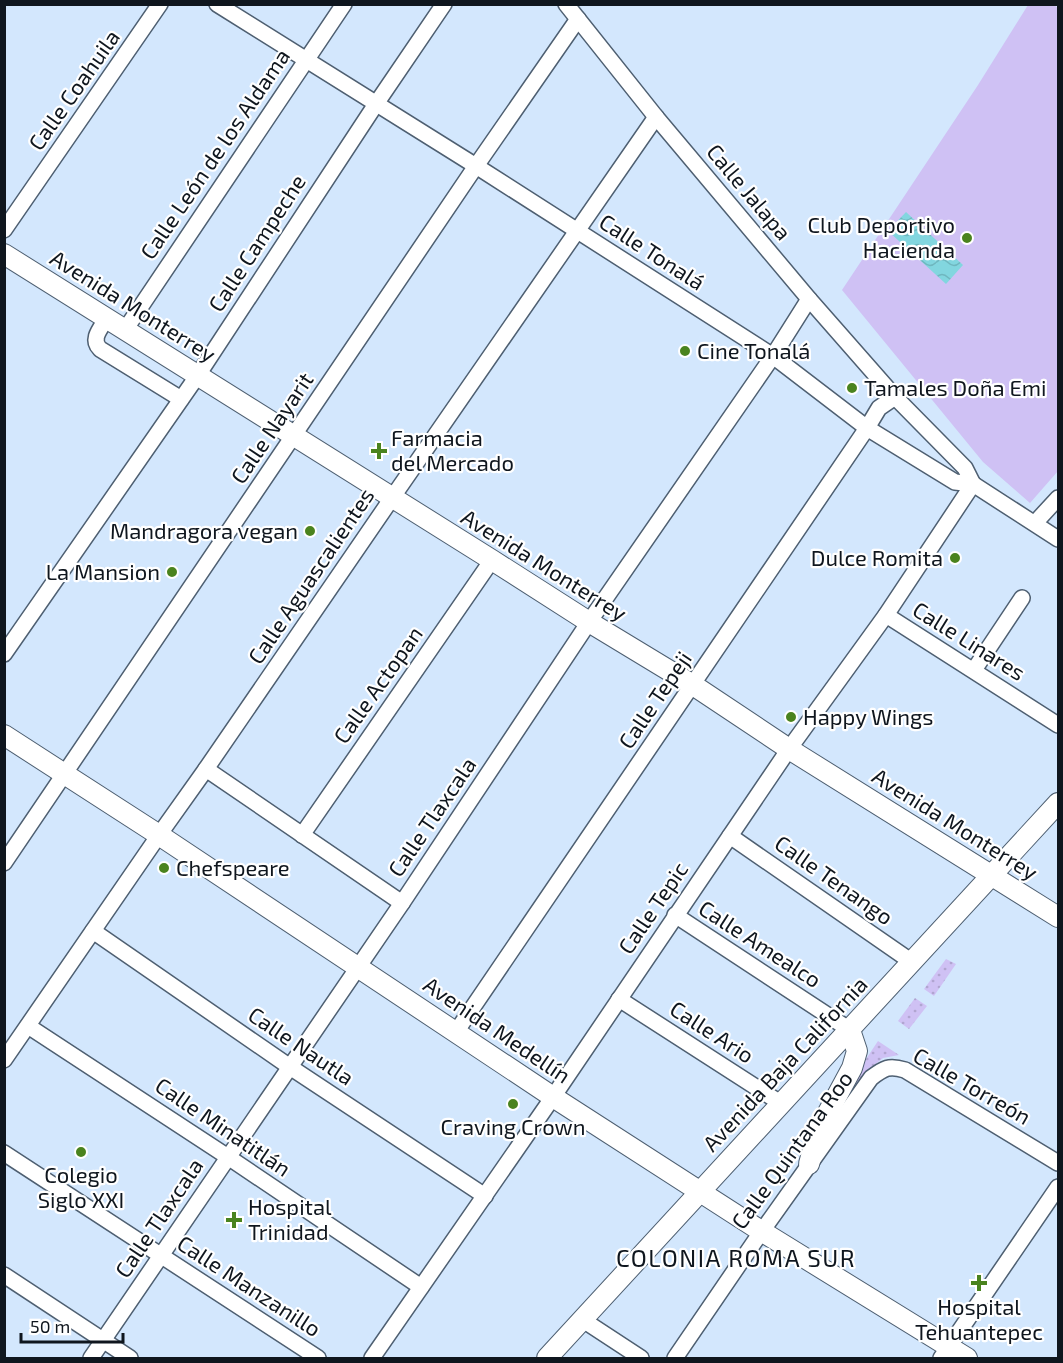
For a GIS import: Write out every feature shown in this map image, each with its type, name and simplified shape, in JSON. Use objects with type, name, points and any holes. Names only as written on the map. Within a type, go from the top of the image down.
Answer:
[{"type":"main road","name":"Avenida Monterrey","points":[[4,254],[1059,917]]},
{"type":"main road","name":"Avenida Medellín","points":[[4,735],[945,1353],[967,1359]]},
{"type":"main road","name":"Avenida Baja California","points":[[548,1359],[1059,803]]},
{"type":"main road","points":[[809,1164],[818,1131],[852,1068],[857,1051],[850,1030]]},
{"type":"street","name":"Calle Coahuila","points":[[4,230],[160,4]]},
{"type":"street","name":"Calle Tonalá","points":[[217,4],[476,166],[772,356],[867,428],[955,482],[973,484],[1059,539]]},
{"type":"street","name":"Calle León de los Aldama","points":[[125,330],[344,4]]},
{"type":"street","name":"Calle Campeche","points":[[4,654],[198,375],[444,4]]},
{"type":"street","name":"Calle Jalapa","points":[[566,4],[656,117],[809,299],[895,397],[965,468],[973,484]]},
{"type":"street","name":"Calle Nayarit","points":[[4,863],[578,19]]},
{"type":"street","name":"Calle Aguascalientes","points":[[4,1060],[656,117]]},
{"type":"street","name":"Calle Tlaxcala","points":[[91,1359],[809,299]]},
{"type":"street","points":[[107,318],[95,341],[97,346],[181,399]]},
{"type":"street","name":"Calle Tepeji","points":[[456,1032],[879,408],[895,397]]},
{"type":"street","name":"Calle Tepic","points":[[372,1359],[789,749],[886,615],[973,484]]},
{"type":"street","points":[[1035,523],[1059,498]]},
{"type":"street","name":"Calle Actopan","points":[[302,836],[492,560]]},
{"type":"street","points":[[974,670],[1022,598]]},
{"type":"street","name":"Calle Linares","points":[[886,615],[1059,725]]},
{"type":"street","points":[[206,770],[402,903]]},
{"type":"street","name":"Calle Tenango","points":[[730,836],[912,962]]},
{"type":"street","name":"Calle Amealco","points":[[675,915],[850,1030]]},
{"type":"street","name":"Calle Nautla","points":[[93,931],[484,1196]]},
{"type":"street","name":"Calle Ario","points":[[619,999],[782,1104]]},
{"type":"street","name":"Calle Minatitlán","points":[[28,1026],[421,1287]]},
{"type":"street","name":"Calle Quintana Roo","points":[[675,1359],[761,1231],[871,1078],[882,1070],[893,1067]]},
{"type":"street","name":"Calle Torreón","points":[[893,1067],[905,1070],[1059,1163]]},
{"type":"street","name":"Calle Manzanillo","points":[[4,1153],[318,1359]]},
{"type":"street","points":[[945,1353],[1059,1187]]},
{"type":"street","points":[[4,1275],[130,1359]]},
{"type":"street","points":[[583,1320],[642,1359]]},
{"type":"shaded area","name":"Club Deportivo Hacienda","points":[[1028,5],[1054,5],[1058,8],[1058,471],[1030,503],[983,462],[842,290],[978,85]]},
{"type":"shaded area","points":[[946,959],[956,964],[934,996],[924,989]]},
{"type":"shaded area","points":[[915,998],[927,1006],[909,1029],[898,1021]]},
{"type":"shaded area","points":[[878,1041],[899,1055],[883,1058],[872,1067],[852,1095],[826,1124],[854,1077]]},
{"type":"water","points":[[906,212],[963,265],[946,284],[888,231]]},
{"type":"place","name":"Club Deportivo Hacienda","points":[[967,238]]},
{"type":"place","name":"Cine Tonalá","points":[[685,351]]},
{"type":"place","name":"Tamales Doña Emi","points":[[852,388]]},
{"type":"place","name":"Farmacia del Mercado","points":[[379,451]]},
{"type":"place","name":"Mandragora vegan","points":[[310,531]]},
{"type":"place","name":"Dulce Romita","points":[[955,558]]},
{"type":"place","name":"La Mansion","points":[[172,572]]},
{"type":"place","name":"Happy Wings","points":[[791,717]]},
{"type":"place","name":"Chefspeare","points":[[164,868]]},
{"type":"place","name":"Craving Crown","points":[[513,1104]]},
{"type":"place","name":"Colegio Siglo XXI","points":[[81,1152]]},
{"type":"place","name":"Hospital Trinidad","points":[[234,1220]]},
{"type":"place","name":"Hospital Tehuantepec","points":[[979,1283]]},
{"type":"district","name":"COLONIA ROMA SUR","points":[[736,1259]]}]
